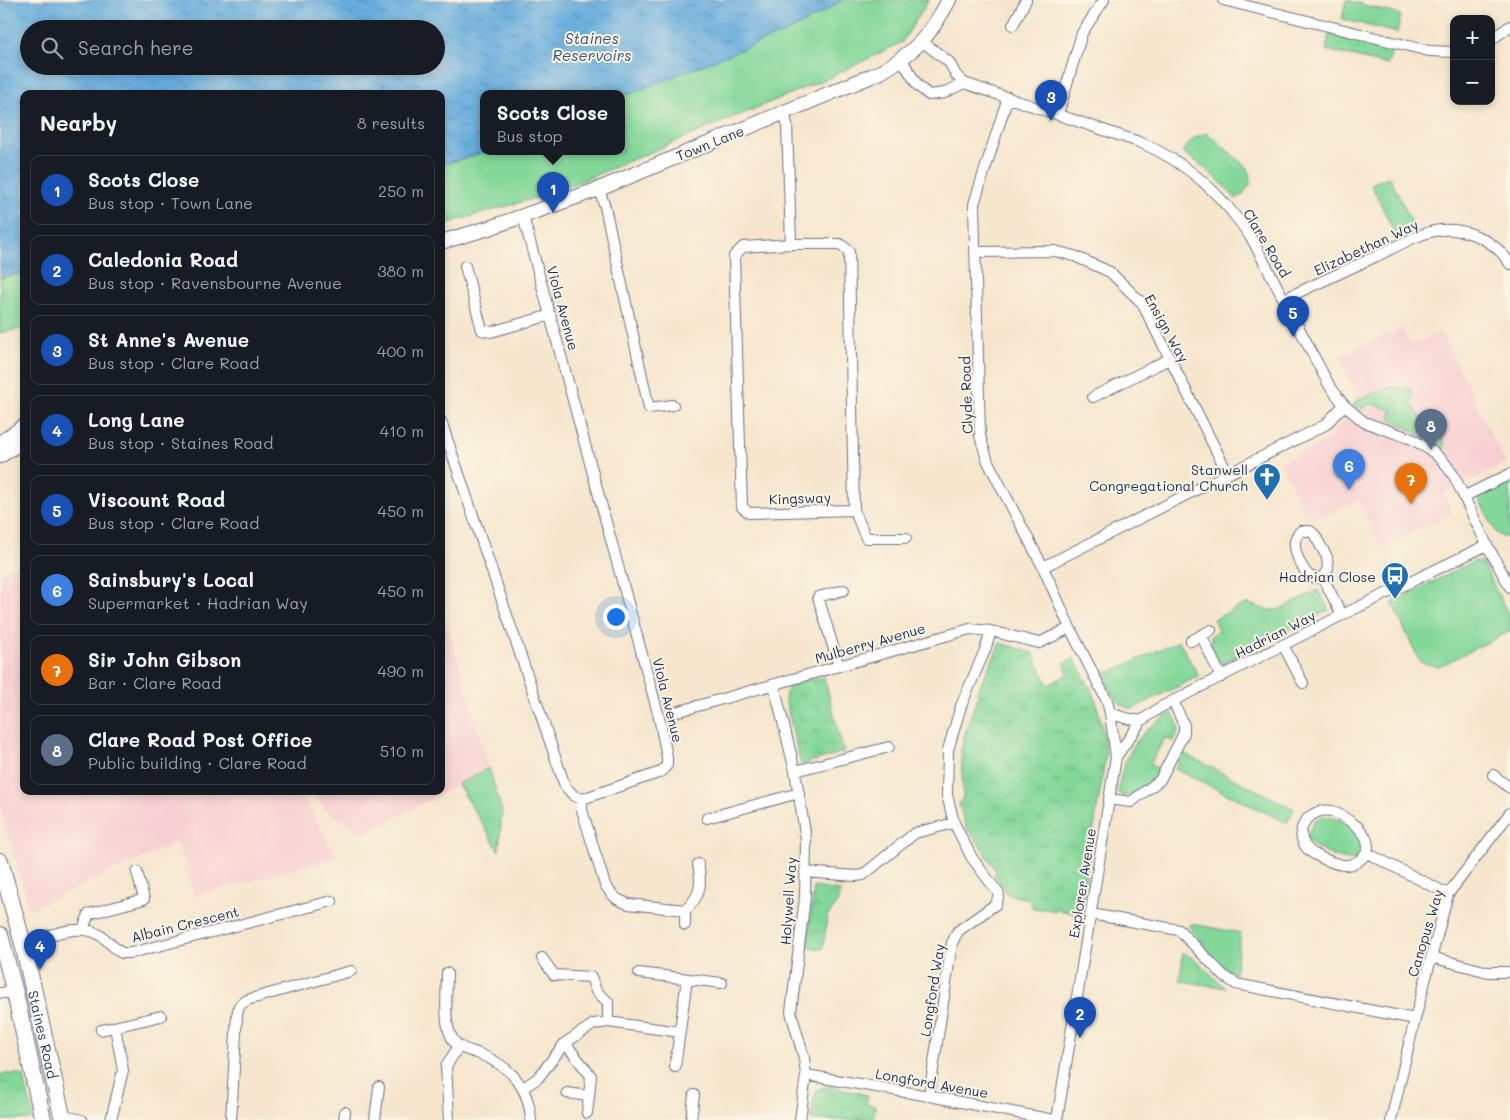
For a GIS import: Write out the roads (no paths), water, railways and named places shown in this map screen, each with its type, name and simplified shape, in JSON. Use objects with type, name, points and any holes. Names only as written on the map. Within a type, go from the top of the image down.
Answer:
[{"type":"highway","name":"Staines Road","points":[[0,861],[23,944],[63,1119]]},
{"type":"highway","name":"Staines Road","points":[[0,935],[8,993],[43,1120]]},
{"type":"main road","name":"Town Lane","points":[[445,241],[523,216],[598,189],[881,72],[902,60],[923,42],[938,21],[949,0]]},
{"type":"main road","points":[[0,443],[20,429]]},
{"type":"main road","points":[[0,456],[20,443]]},
{"type":"street","points":[[1012,25],[1026,0]]},
{"type":"street","points":[[1058,114],[1082,33],[1104,0]]},
{"type":"street","points":[[1223,0],[1429,51],[1450,52]]},
{"type":"street","points":[[1495,37],[1510,26]]},
{"type":"street","points":[[902,60],[918,86],[929,95],[944,93],[964,83],[956,75],[949,62],[923,42]]},
{"type":"street","name":"Clare Road","points":[[964,83],[1154,148],[1177,161],[1199,177],[1226,204],[1253,241],[1329,385],[1344,405],[1364,422],[1412,439],[1433,452],[1444,462],[1465,496],[1487,545],[1510,587]]},
{"type":"street","name":"Clyde Road","points":[[1008,97],[974,204],[980,436],[988,462],[1043,567],[1070,628],[1107,701],[1116,757]]},
{"type":"street","points":[[784,113],[787,124],[791,244]]},
{"type":"street","points":[[598,189],[605,207],[648,408],[673,405]]},
{"type":"street","name":"Viola Avenue","points":[[523,216],[656,707],[667,757],[667,765],[661,772],[582,799]]},
{"type":"street","name":"Elizabethan Way","points":[[1284,300],[1404,243],[1440,230],[1456,231],[1480,237],[1497,248],[1510,264]]},
{"type":"street","name":"Kingsway","points":[[791,244],[840,244],[849,251],[854,510],[749,513],[742,507],[734,256],[743,247],[791,244]]},
{"type":"street","name":"Ensign Way","points":[[975,252],[1055,251],[1074,256],[1110,272],[1142,304],[1228,474]]},
{"type":"street","points":[[465,266],[482,330],[491,332],[551,315]]},
{"type":"street","points":[[1094,397],[1169,359]]},
{"type":"street","points":[[1043,567],[1325,425],[1344,405]]},
{"type":"street","points":[[445,433],[564,786],[574,796],[582,799],[582,810],[605,885],[617,899],[628,904],[685,910]]},
{"type":"street","points":[[1465,496],[1510,474]]},
{"type":"street","points":[[854,510],[866,538],[906,538]]},
{"type":"street","points":[[1301,531],[1313,532],[1326,557],[1328,568],[1323,578],[1312,578],[1308,575],[1297,554],[1294,541],[1301,531]]},
{"type":"street","name":"Hadrian Way","points":[[1116,757],[1141,721],[1159,708],[1342,615],[1487,545]]},
{"type":"street","points":[[1323,578],[1342,615]]},
{"type":"street","points":[[839,666],[818,597],[844,590]]},
{"type":"street","name":"Mulberry Avenue","points":[[676,712],[970,629],[991,631],[1039,642],[1070,628]]},
{"type":"street","points":[[1211,630],[1196,638],[1221,677]]},
{"type":"street","name":"Longford Way","points":[[929,1096],[952,943],[958,931],[996,904],[999,894],[972,858],[954,823],[947,796],[948,750],[961,706],[991,631]]},
{"type":"street","points":[[1284,645],[1303,682]]},
{"type":"street","name":"Holywell Way","points":[[774,685],[795,771],[806,839],[804,906],[791,1012],[804,1058],[806,1075],[800,1120]]},
{"type":"street","points":[[1109,799],[1131,802],[1160,780],[1184,733],[1184,725],[1173,701]]},
{"type":"street","points":[[1110,713],[1141,721]]},
{"type":"street","points":[[795,771],[889,747]]},
{"type":"street","name":"Explorer Avenue","points":[[1055,1120],[1075,1012],[1116,757]]},
{"type":"street","points":[[1493,775],[1510,788]]},
{"type":"street","points":[[707,818],[799,793]]},
{"type":"street","points":[[1332,811],[1361,830],[1367,842],[1367,853],[1360,860],[1347,865],[1325,859],[1313,853],[1306,847],[1302,838],[1302,828],[1305,821],[1316,812],[1332,811]]},
{"type":"street","name":"Canopus Way","points":[[1391,1120],[1414,1020],[1448,894],[1510,813]]},
{"type":"street","points":[[805,872],[863,875],[915,833],[954,823]]},
{"type":"street","points":[[1367,853],[1448,894]]},
{"type":"street","points":[[685,925],[685,910],[698,896],[700,888],[701,879],[698,864]]},
{"type":"street","points":[[23,944],[59,933],[83,929],[89,914],[144,899],[137,872]]},
{"type":"street","name":"Albain Crescent","points":[[83,929],[97,933],[122,953],[131,953],[332,901]]},
{"type":"street","points":[[1090,914],[1179,930],[1224,976],[1236,984],[1414,1020]]},
{"type":"street","points":[[1431,957],[1488,972],[1510,972]]},
{"type":"street","points":[[542,958],[554,975],[591,977],[596,991],[608,1002],[608,1022]]},
{"type":"street","points":[[231,1120],[240,1006],[247,1000],[351,971]]},
{"type":"street","points":[[639,973],[722,983]]},
{"type":"street","points":[[447,974],[447,1027],[453,1040],[459,1046],[497,1062],[515,1077],[523,1088],[531,1109],[531,1120]]},
{"type":"street","points":[[675,1067],[687,979]]},
{"type":"street","points":[[101,1030],[161,1016]]},
{"type":"street","points":[[523,1088],[538,1078],[565,1043],[594,1024],[608,1022],[680,1032]]},
{"type":"street","points":[[111,1120],[123,1070],[115,1027]]},
{"type":"street","points":[[565,1043],[591,1076],[587,1113]]},
{"type":"street","points":[[449,1120],[446,1066],[459,1046]]},
{"type":"street","name":"Longford Avenue","points":[[806,1075],[1055,1120]]},
{"type":"street","points":[[375,1120],[379,1087]]},
{"type":"street","points":[[567,1093],[589,1096]]},
{"type":"street","points":[[691,1120],[694,1095]]},
{"type":"street","points":[[63,1119],[68,1117],[82,1120]]},
{"type":"water","name":"Staines Reservoirs","points":[[0,0],[842,0],[793,29],[625,96],[625,90],[480,90],[480,153],[445,164],[445,90],[20,90],[20,273],[0,278]]},
{"type":"place","name":"St Anne's Avenue","points":[[1051,121]]},
{"type":"place","name":"Scots Close","points":[[553,213]]},
{"type":"place","name":"Viscount Road","points":[[1293,337]]},
{"type":"place","name":"Clare Road Post Office","points":[[1431,450]]},
{"type":"place","name":"Sainsbury's Local","points":[[1349,490]]},
{"type":"place","name":"Stanwell Congregational Church","points":[[1267,501]]},
{"type":"place","name":"Sir John Gibson","points":[[1411,504]]},
{"type":"place","name":"Hadrian Close","points":[[1395,600]]},
{"type":"place","name":"Long Lane","points":[[40,970]]},
{"type":"place","name":"Caledonia Road","points":[[1080,1038]]}]
